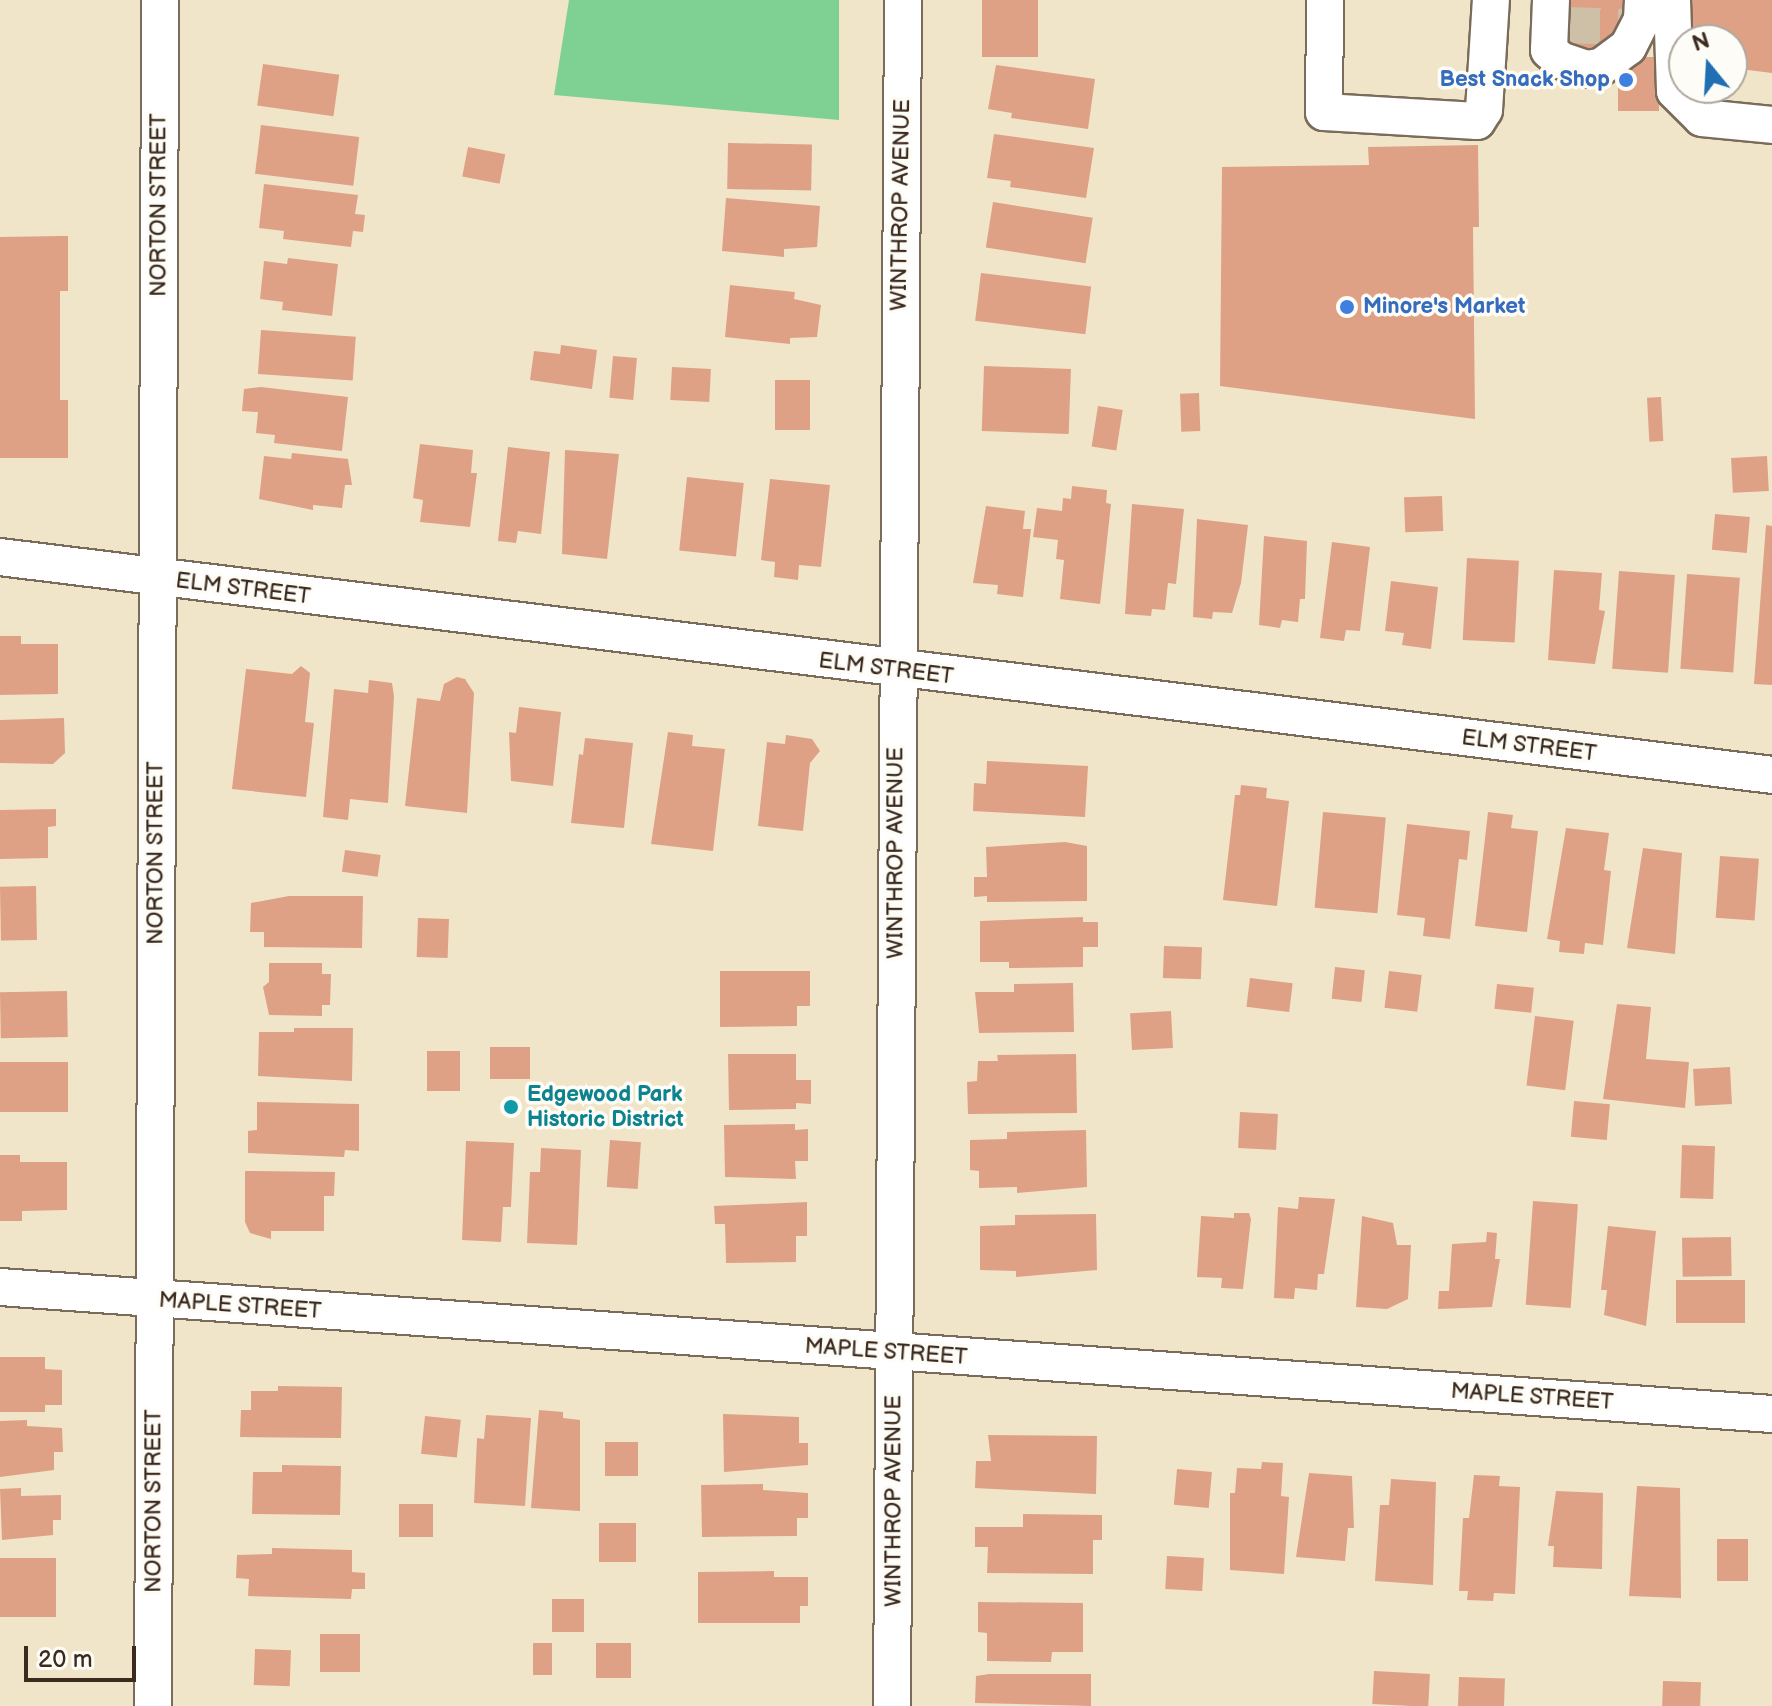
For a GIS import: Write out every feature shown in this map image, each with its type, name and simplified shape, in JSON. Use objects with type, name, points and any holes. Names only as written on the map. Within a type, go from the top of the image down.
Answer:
[{"type":"street","name":"NORTON STREET","points":[[153,1706],[160,0]]},
{"type":"street","name":"WINTHROP AVENUE","points":[[892,1706],[896,671],[903,0]]},
{"type":"street","points":[[1325,0],[1324,112],[1477,121],[1484,110],[1491,0]]},
{"type":"street","points":[[1672,0],[1675,91],[1702,118],[1772,125]]},
{"type":"street","points":[[1555,16],[1549,50],[1560,60],[1586,69],[1601,67],[1628,47],[1637,18]]},
{"type":"street","name":"ELM STREET","points":[[0,557],[896,671],[1772,775]]},
{"type":"street","name":"MAPLE STREET","points":[[0,1287],[1772,1414]]},
{"type":"green space","points":[[569,0],[839,0],[839,120],[554,95]]},
{"type":"building","points":[[982,0],[1038,0],[1038,57],[982,57]]},
{"type":"building","points":[[1565,0],[1629,0],[1629,31],[1606,56],[1573,48],[1567,38]]},
{"type":"building","points":[[1685,0],[1772,0],[1772,73],[1748,70],[1748,24],[1685,24]]},
{"type":"building","points":[[1618,57],[1659,57],[1659,111],[1618,111]]},
{"type":"building","points":[[263,64],[339,75],[333,116],[257,106]]},
{"type":"building","points":[[996,65],[1095,79],[1088,129],[1011,118],[1012,113],[988,109]]},
{"type":"building","points":[[261,125],[359,137],[353,186],[255,174]]},
{"type":"building","points":[[994,134],[1094,148],[1086,198],[1010,187],[1011,181],[987,178]]},
{"type":"building","points":[[728,143],[812,144],[811,190],[727,189]]},
{"type":"building","name":"Minore's Market","points":[[1478,145],[1479,227],[1473,227],[1475,419],[1220,386],[1222,167],[1369,165],[1368,147]]},
{"type":"building","points":[[468,147],[505,154],[500,184],[462,176]]},
{"type":"building","points":[[264,184],[358,195],[355,214],[365,215],[363,232],[353,231],[351,247],[283,239],[284,231],[259,228]]},
{"type":"building","points":[[726,198],[820,206],[817,247],[784,249],[784,257],[722,251]]},
{"type":"building","points":[[993,202],[1093,218],[1086,263],[986,247]]},
{"type":"building","points":[[68,236],[68,291],[60,291],[60,400],[68,400],[68,458],[0,458],[0,237]]},
{"type":"building","points":[[288,258],[338,264],[332,316],[282,310],[283,302],[260,299],[264,261],[287,264]]},
{"type":"building","points":[[981,273],[1091,287],[1085,334],[975,321]]},
{"type":"building","points":[[730,285],[795,292],[794,299],[821,305],[817,337],[790,338],[790,344],[725,337]]},
{"type":"building","points":[[261,330],[356,337],[353,381],[258,374]]},
{"type":"building","points":[[561,345],[597,350],[592,389],[530,380],[534,351],[560,354]]},
{"type":"building","points":[[613,356],[637,358],[633,400],[609,398]]},
{"type":"building","points":[[984,366],[1071,369],[1069,434],[982,431]]},
{"type":"building","points":[[672,367],[711,369],[709,402],[670,400]]},
{"type":"building","points":[[775,380],[810,380],[810,430],[775,430]]},
{"type":"building","points":[[261,387],[348,397],[342,451],[274,443],[275,435],[256,433],[258,412],[242,411],[244,389]]},
{"type":"building","points":[[1199,393],[1200,431],[1181,432],[1180,394]]},
{"type":"building","points":[[1661,397],[1663,441],[1649,442],[1647,398]]},
{"type":"building","points":[[1098,406],[1123,410],[1116,450],[1092,446]]},
{"type":"building","points":[[420,444],[473,450],[471,473],[477,473],[470,527],[420,522],[423,500],[413,498]]},
{"type":"building","points":[[508,447],[550,452],[541,534],[518,531],[516,543],[498,541]]},
{"type":"building","points":[[565,450],[619,454],[607,559],[562,554]]},
{"type":"building","points":[[292,453],[348,459],[352,485],[345,485],[342,508],[313,505],[313,510],[259,499],[264,456],[291,459]]},
{"type":"building","points":[[1767,456],[1769,491],[1733,493],[1731,458]]},
{"type":"building","points":[[687,477],[744,483],[736,557],[679,551]]},
{"type":"building","points":[[770,479],[830,485],[821,567],[799,565],[798,580],[774,577],[775,562],[761,560]]},
{"type":"building","points":[[1072,486],[1107,490],[1106,503],[1111,504],[1100,604],[1060,599],[1064,560],[1056,559],[1058,540],[1033,537],[1037,508],[1062,511],[1063,498],[1071,499]]},
{"type":"building","points":[[1442,496],[1443,531],[1405,532],[1404,497]]},
{"type":"building","points":[[1132,504],[1184,509],[1176,584],[1168,583],[1165,610],[1152,609],[1151,616],[1125,614]]},
{"type":"building","points":[[986,506],[1025,511],[1023,529],[1031,529],[1023,597],[997,594],[998,585],[973,583]]},
{"type":"building","points":[[1715,514],[1750,517],[1747,553],[1712,550]]},
{"type":"building","points":[[1197,519],[1248,525],[1241,583],[1232,613],[1213,612],[1212,619],[1193,617]]},
{"type":"building","points":[[1766,525],[1772,526],[1772,685],[1754,684]]},
{"type":"building","points":[[1264,536],[1307,541],[1305,599],[1300,599],[1298,622],[1282,620],[1280,628],[1259,625]]},
{"type":"building","points":[[1332,542],[1370,547],[1360,631],[1346,630],[1344,641],[1320,638]]},
{"type":"building","points":[[1467,558],[1519,561],[1515,643],[1463,640]]},
{"type":"building","points":[[1554,570],[1602,573],[1599,610],[1605,611],[1595,664],[1548,660]]},
{"type":"building","points":[[1619,571],[1675,575],[1668,673],[1612,669]]},
{"type":"building","points":[[1687,574],[1740,578],[1733,672],[1680,669]]},
{"type":"building","points":[[1391,581],[1438,587],[1431,649],[1402,645],[1404,633],[1385,631]]},
{"type":"building","points":[[0,636],[21,636],[21,644],[58,644],[58,694],[0,695]]},
{"type":"building","points":[[301,666],[310,673],[305,722],[314,723],[306,797],[232,789],[246,669],[292,674]]},
{"type":"building","points":[[457,677],[465,679],[474,693],[467,813],[405,806],[417,698],[440,701],[444,684]]},
{"type":"building","points":[[369,680],[392,683],[394,696],[388,803],[350,799],[348,820],[323,817],[334,689],[368,693]]},
{"type":"building","points":[[519,707],[561,712],[553,786],[511,781],[509,732],[516,733]]},
{"type":"building","points":[[64,718],[65,753],[53,764],[0,763],[0,720]]},
{"type":"building","points":[[668,732],[693,735],[692,746],[725,749],[713,851],[651,844]]},
{"type":"building","points":[[786,735],[812,739],[820,751],[810,763],[803,831],[758,826],[767,742],[785,744]]},
{"type":"building","points":[[585,738],[633,743],[624,828],[571,823],[579,754],[583,755]]},
{"type":"building","points":[[987,761],[1088,766],[1085,817],[973,811],[974,783],[986,784]]},
{"type":"building","points":[[1241,785],[1267,788],[1266,798],[1289,801],[1277,906],[1223,900],[1235,795],[1240,795]]},
{"type":"building","points":[[56,809],[56,826],[48,827],[48,858],[0,859],[0,810]]},
{"type":"building","points":[[1323,812],[1386,817],[1377,913],[1315,908]]},
{"type":"building","points":[[1488,812],[1513,815],[1511,828],[1538,831],[1527,932],[1475,926]]},
{"type":"building","points":[[1407,824],[1470,831],[1467,860],[1459,859],[1450,939],[1423,936],[1425,918],[1397,915]]},
{"type":"building","points":[[1566,828],[1609,833],[1604,870],[1611,871],[1603,945],[1585,943],[1584,954],[1559,952],[1560,941],[1547,939]]},
{"type":"building","points":[[1065,842],[1087,846],[1087,901],[987,902],[987,896],[974,897],[974,877],[987,877],[986,847]]},
{"type":"building","points":[[1643,848],[1682,853],[1675,954],[1627,948]]},
{"type":"building","points":[[345,850],[381,855],[378,877],[342,872]]},
{"type":"building","points":[[1720,856],[1759,859],[1755,921],[1716,918]]},
{"type":"building","points":[[36,886],[37,940],[1,941],[0,887]]},
{"type":"building","points":[[289,896],[363,896],[362,948],[264,947],[264,932],[250,932],[251,903]]},
{"type":"building","points":[[1083,917],[1083,922],[1098,922],[1098,947],[1083,947],[1083,967],[1009,968],[1009,962],[980,962],[980,921]]},
{"type":"building","points":[[418,918],[449,919],[448,958],[417,957]]},
{"type":"building","points":[[1164,946],[1202,947],[1201,979],[1163,978]]},
{"type":"building","points":[[269,963],[322,963],[322,974],[331,974],[330,1005],[322,1005],[322,1016],[269,1015],[263,987],[269,982]]},
{"type":"building","points":[[1335,967],[1365,970],[1361,1002],[1332,999]]},
{"type":"building","points":[[720,971],[810,971],[810,1006],[797,1006],[797,1026],[720,1027]]},
{"type":"building","points":[[1389,971],[1422,975],[1417,1012],[1384,1008]]},
{"type":"building","points":[[1250,978],[1293,983],[1289,1012],[1246,1007]]},
{"type":"building","points":[[1073,983],[1074,1032],[979,1033],[975,992],[1014,992],[1014,984]]},
{"type":"building","points":[[1497,984],[1534,988],[1531,1013],[1494,1009]]},
{"type":"building","points":[[67,991],[68,1037],[1,1038],[0,992]]},
{"type":"building","points":[[1617,1004],[1651,1007],[1646,1059],[1689,1062],[1685,1108],[1603,1099]]},
{"type":"building","points":[[1171,1011],[1173,1048],[1132,1050],[1130,1013]]},
{"type":"building","points":[[1535,1016],[1574,1021],[1565,1090],[1526,1085]]},
{"type":"building","points":[[294,1028],[353,1028],[352,1081],[258,1076],[259,1032],[294,1032]]},
{"type":"building","points":[[490,1047],[530,1047],[530,1079],[490,1079]]},
{"type":"building","points":[[427,1051],[460,1051],[460,1091],[427,1091]]},
{"type":"building","points":[[728,1054],[796,1054],[796,1080],[811,1080],[811,1104],[796,1103],[796,1109],[729,1110]]},
{"type":"building","points":[[1076,1054],[1077,1113],[968,1114],[967,1082],[977,1081],[978,1061],[998,1061],[997,1055]]},
{"type":"building","points":[[0,1062],[68,1062],[68,1112],[0,1112]]},
{"type":"building","points":[[1730,1067],[1732,1104],[1695,1106],[1693,1069]]},
{"type":"building","points":[[1574,1101],[1610,1104],[1607,1140],[1571,1137]]},
{"type":"building","points":[[257,1102],[359,1104],[359,1151],[345,1150],[344,1157],[248,1153],[248,1131],[257,1130]]},
{"type":"building","points":[[1240,1112],[1278,1114],[1276,1150],[1238,1148]]},
{"type":"building","points":[[795,1124],[795,1130],[808,1129],[808,1161],[795,1161],[796,1179],[725,1177],[724,1125]]},
{"type":"building","points":[[1086,1130],[1087,1187],[1017,1193],[1017,1187],[979,1188],[979,1171],[970,1170],[970,1140],[1007,1139],[1007,1132]]},
{"type":"building","points":[[610,1140],[641,1142],[638,1189],[607,1187]]},
{"type":"building","points":[[466,1141],[514,1143],[511,1207],[503,1207],[501,1242],[462,1240]]},
{"type":"building","points":[[1682,1145],[1715,1146],[1713,1199],[1680,1198]]},
{"type":"building","points":[[541,1148],[581,1150],[577,1245],[527,1243],[530,1172],[540,1172]]},
{"type":"building","points":[[0,1155],[20,1155],[20,1162],[67,1162],[67,1210],[22,1211],[22,1221],[0,1221]]},
{"type":"building","points":[[245,1171],[335,1172],[334,1196],[324,1196],[324,1231],[271,1231],[271,1239],[250,1233],[245,1222]]},
{"type":"building","points":[[1299,1197],[1335,1199],[1324,1274],[1318,1274],[1317,1290],[1295,1288],[1294,1299],[1274,1298],[1278,1207],[1298,1209]]},
{"type":"building","points":[[1533,1201],[1578,1204],[1571,1308],[1526,1305]]},
{"type":"building","points":[[807,1202],[807,1236],[796,1236],[796,1262],[726,1263],[725,1224],[715,1224],[714,1206]]},
{"type":"building","points":[[1234,1213],[1249,1213],[1251,1219],[1243,1289],[1221,1288],[1222,1278],[1197,1277],[1201,1216],[1234,1218]]},
{"type":"building","points":[[1096,1214],[1097,1270],[1016,1277],[1016,1271],[980,1270],[980,1226],[1015,1225],[1015,1215]]},
{"type":"building","points":[[1362,1216],[1393,1223],[1397,1245],[1411,1245],[1408,1299],[1387,1309],[1356,1307]]},
{"type":"building","points":[[1608,1226],[1656,1231],[1646,1326],[1604,1315],[1607,1290],[1601,1290]]},
{"type":"building","points":[[1487,1232],[1497,1233],[1495,1259],[1500,1259],[1492,1307],[1438,1309],[1439,1291],[1449,1291],[1452,1244],[1486,1242]]},
{"type":"building","points":[[1731,1237],[1732,1276],[1683,1277],[1682,1238]]},
{"type":"building","points":[[1676,1280],[1745,1280],[1745,1323],[1676,1323]]},
{"type":"building","points":[[0,1357],[45,1357],[45,1369],[62,1370],[62,1405],[45,1405],[45,1412],[0,1412]]},
{"type":"building","points":[[278,1386],[342,1387],[341,1438],[240,1437],[241,1410],[251,1410],[251,1391],[278,1391]]},
{"type":"building","points":[[539,1410],[563,1412],[563,1418],[580,1420],[580,1511],[531,1508]]},
{"type":"building","points":[[723,1414],[799,1417],[799,1443],[808,1443],[808,1465],[724,1472]]},
{"type":"building","points":[[486,1415],[531,1418],[525,1506],[474,1503],[477,1438],[484,1439]]},
{"type":"building","points":[[425,1416],[461,1420],[457,1458],[421,1454]]},
{"type":"building","points":[[27,1420],[27,1426],[62,1428],[63,1452],[54,1452],[54,1470],[0,1477],[0,1421]]},
{"type":"building","points":[[988,1435],[1097,1436],[1096,1494],[975,1488],[976,1461],[991,1461]]},
{"type":"building","points":[[605,1442],[638,1442],[638,1476],[605,1476]]},
{"type":"building","points":[[1262,1462],[1283,1463],[1281,1496],[1289,1497],[1284,1574],[1230,1570],[1230,1493],[1235,1493],[1237,1468],[1261,1469]]},
{"type":"building","points":[[282,1465],[341,1466],[340,1515],[252,1514],[253,1472],[282,1472]]},
{"type":"building","points":[[1177,1469],[1212,1472],[1209,1508],[1174,1505]]},
{"type":"building","points":[[1309,1473],[1352,1476],[1354,1528],[1348,1528],[1345,1561],[1296,1557]]},
{"type":"building","points":[[1474,1475],[1500,1476],[1499,1486],[1520,1487],[1515,1594],[1494,1593],[1493,1601],[1467,1600],[1468,1591],[1459,1591],[1463,1518],[1469,1518]]},
{"type":"building","points":[[1391,1479],[1436,1482],[1433,1585],[1375,1581],[1380,1505],[1389,1505]]},
{"type":"building","points":[[763,1484],[763,1490],[808,1493],[808,1518],[797,1518],[797,1536],[702,1537],[701,1485]]},
{"type":"building","points":[[1637,1486],[1680,1488],[1681,1598],[1629,1596]]},
{"type":"building","points":[[21,1488],[21,1496],[61,1495],[61,1520],[53,1520],[53,1535],[2,1540],[0,1489]]},
{"type":"building","points":[[1556,1491],[1603,1493],[1602,1569],[1553,1567],[1554,1546],[1548,1546]]},
{"type":"building","points":[[399,1504],[433,1504],[433,1537],[399,1537]]},
{"type":"building","points":[[1023,1514],[1102,1515],[1102,1540],[1093,1540],[1093,1574],[987,1573],[988,1547],[975,1547],[975,1527],[1023,1527]]},
{"type":"building","points":[[599,1523],[636,1523],[636,1562],[599,1562]]},
{"type":"building","points":[[1717,1539],[1748,1539],[1748,1581],[1717,1581]]},
{"type":"building","points":[[272,1548],[352,1550],[352,1572],[365,1573],[365,1589],[352,1589],[351,1599],[248,1596],[249,1579],[236,1578],[237,1555],[272,1554]]},
{"type":"building","points":[[1167,1556],[1204,1558],[1202,1591],[1165,1589]]},
{"type":"building","points":[[0,1558],[56,1558],[56,1617],[0,1617]]},
{"type":"building","points":[[774,1571],[774,1577],[808,1577],[808,1606],[800,1606],[800,1623],[698,1623],[698,1572]]},
{"type":"building","points":[[552,1599],[584,1599],[584,1632],[552,1632]]},
{"type":"building","points":[[978,1602],[1083,1603],[1083,1652],[1052,1652],[1051,1662],[987,1661],[987,1633],[978,1632]]},
{"type":"building","points":[[320,1634],[360,1634],[360,1672],[320,1672]]},
{"type":"building","points":[[533,1643],[552,1643],[552,1675],[533,1675]]},
{"type":"building","points":[[596,1643],[631,1643],[631,1678],[596,1678]]},
{"type":"building","points":[[255,1649],[291,1650],[290,1686],[254,1685]]},
{"type":"building","points":[[1374,1671],[1430,1674],[1428,1706],[1372,1704]]},
{"type":"building","points":[[1091,1674],[1091,1706],[975,1703],[976,1676]]},
{"type":"building","points":[[1459,1677],[1505,1679],[1504,1706],[1458,1706]]},
{"type":"building","points":[[1663,1681],[1701,1682],[1700,1706],[1662,1706]]},
{"type":"tunnel","points":[[1564,25],[1629,27]]},
{"type":"place","name":"Best Snack Shop","points":[[1626,80]]},
{"type":"place","name":"Minore's Market","points":[[1347,307]]},
{"type":"place","name":"Edgewood Park Historic District","points":[[511,1107]]}]
